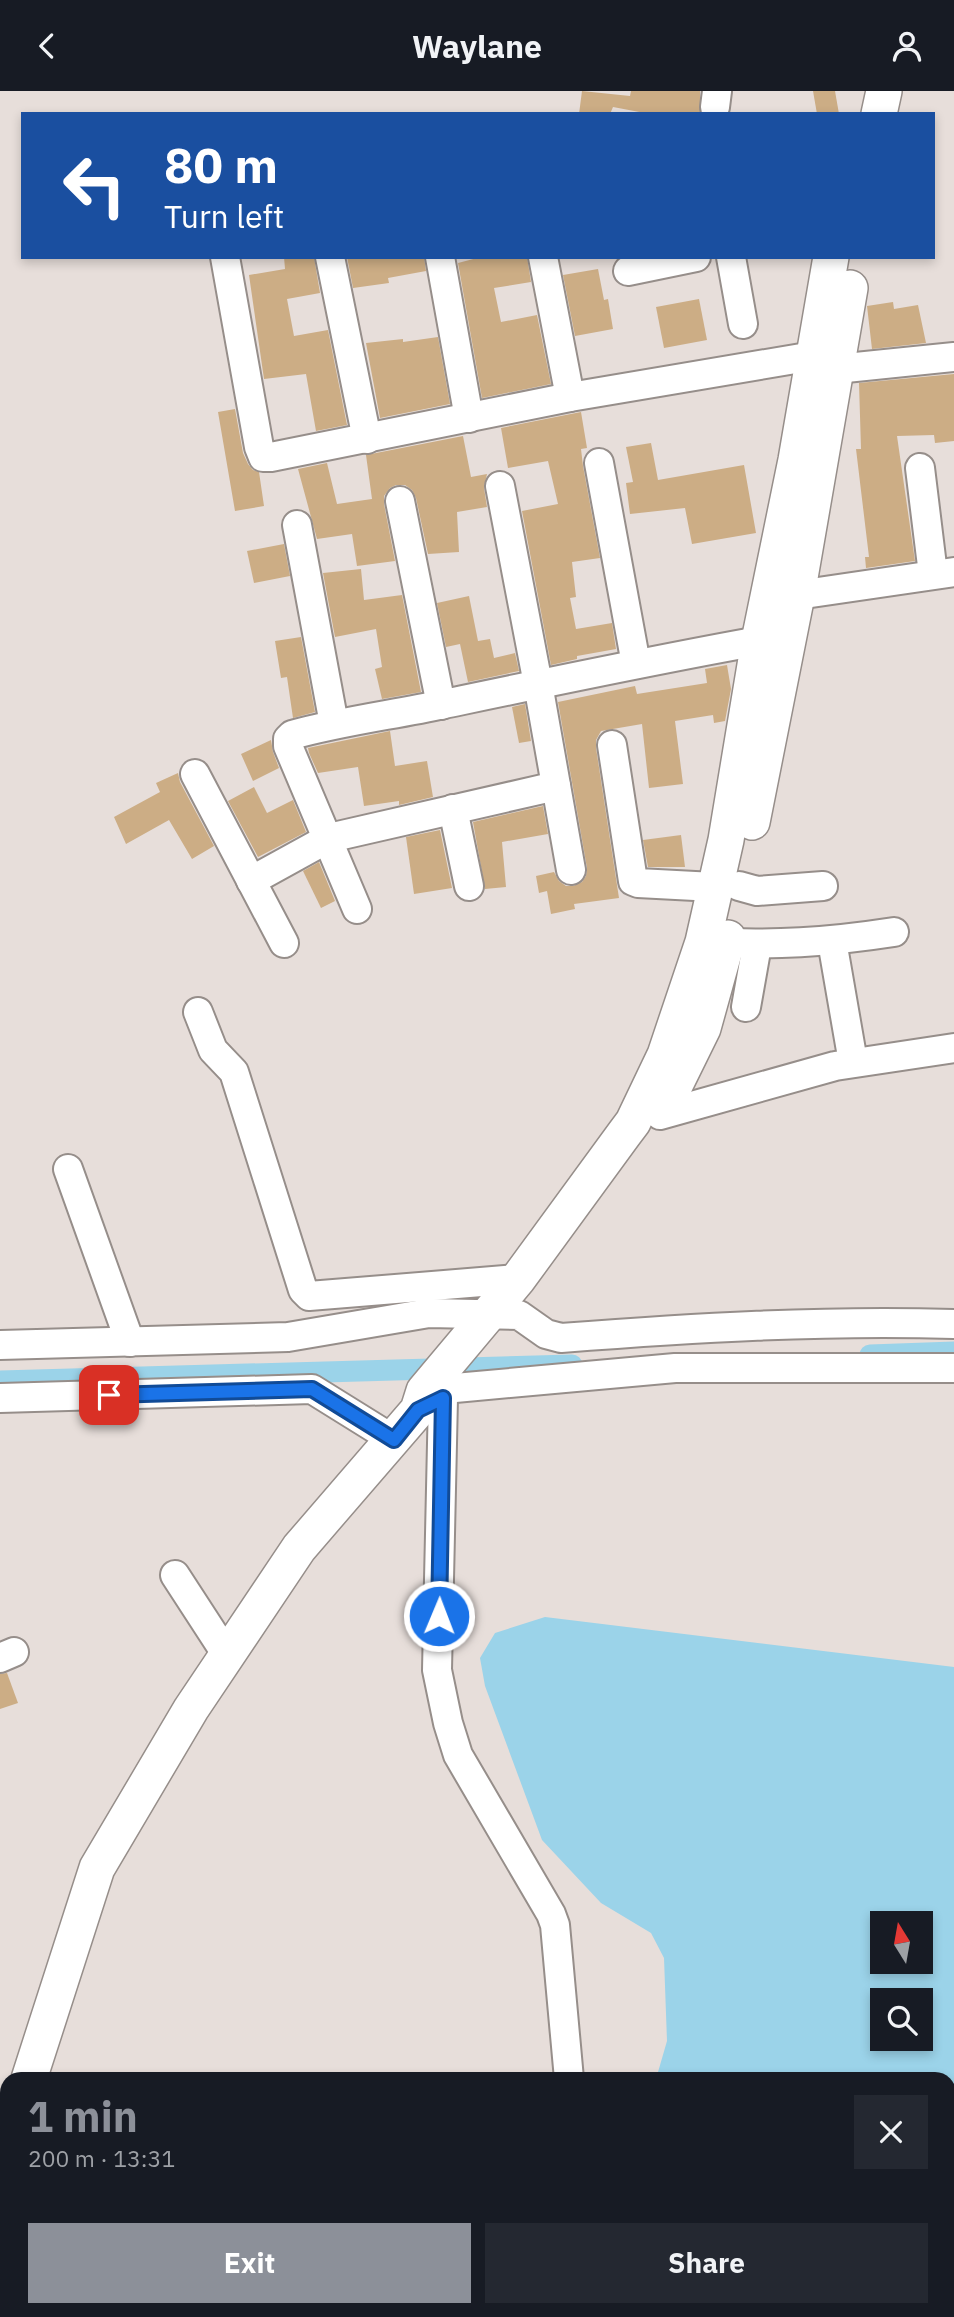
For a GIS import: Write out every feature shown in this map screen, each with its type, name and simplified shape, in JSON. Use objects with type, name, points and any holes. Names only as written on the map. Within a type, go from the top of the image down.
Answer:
[{"type":"main road","points":[[856,112],[860,91]]},
{"type":"main road","points":[[880,112],[884,91]]},
{"type":"main road","points":[[830,359],[831,259]]},
{"type":"main road","points":[[727,887],[830,359],[855,259]]},
{"type":"main road","points":[[31,2072],[97,1868],[191,1709],[299,1548],[464,1363],[544,1282],[703,1028],[729,944],[726,840],[759,641],[782,597]]},
{"type":"main road","points":[[464,1363],[518,1279],[629,1128],[663,1092]]},
{"type":"street","points":[[225,259],[263,457],[367,439],[570,397],[830,359],[954,357]]},
{"type":"street","points":[[330,259],[367,439]]},
{"type":"street","points":[[440,259],[468,418]]},
{"type":"street","points":[[543,259],[570,397]]},
{"type":"street","points":[[628,271],[686,259]]},
{"type":"street","points":[[731,259],[743,324]]},
{"type":"street","points":[[599,463],[636,664]]},
{"type":"street","points":[[782,597],[944,573],[920,468]]},
{"type":"street","points":[[500,486],[571,870]]},
{"type":"street","points":[[400,501],[441,705]]},
{"type":"street","points":[[297,525],[334,724]]},
{"type":"street","points":[[358,909],[288,746],[288,739],[292,735],[334,724],[759,641]]},
{"type":"street","points":[[612,745],[633,881],[757,891],[823,886]]},
{"type":"street","points":[[195,774],[284,943]]},
{"type":"street","points":[[251,881],[329,838],[556,786]]},
{"type":"street","points":[[453,809],[469,886]]},
{"type":"street","points":[[746,1007],[729,944],[832,941],[894,932]]},
{"type":"street","points":[[832,941],[853,1062]]},
{"type":"street","points":[[198,1012],[214,1050],[234,1072],[303,1290],[309,1296],[518,1279]]},
{"type":"street","points":[[663,1092],[954,1048]]},
{"type":"street","points":[[68,1169],[130,1342]]},
{"type":"street","points":[[0,1345],[288,1337],[414,1314],[464,1363],[676,1368],[954,1368]]},
{"type":"street","points":[[464,1363],[546,1334],[561,1338],[655,1331],[857,1323],[954,1324]]},
{"type":"street","points":[[464,1363],[438,1671],[440,1691],[458,1755],[555,1925],[568,2072]]},
{"type":"street","points":[[0,1398],[312,1389],[394,1440]]},
{"type":"street","points":[[175,1576],[227,1655]]},
{"type":"water","points":[[545,1617],[954,1667],[954,2072],[658,2072],[667,2041],[664,1958],[651,1933],[601,1903],[542,1840],[485,1686],[480,1658],[495,1633]]},
{"type":"building","points":[[582,91],[630,96],[631,91],[700,91],[700,112],[639,112],[613,107],[611,112],[579,112]]},
{"type":"building","points":[[813,91],[835,91],[839,112],[817,112]]},
{"type":"building","points":[[284,259],[314,259],[320,293],[287,299],[294,336],[328,330],[347,425],[316,431],[306,374],[264,379],[249,275],[285,269]]},
{"type":"building","points":[[347,259],[424,259],[426,271],[388,278],[389,283],[353,288]]},
{"type":"building","points":[[473,259],[527,259],[531,282],[494,288],[501,322],[537,315],[551,384],[482,398],[458,263]]},
{"type":"building","points":[[598,269],[604,300],[608,299],[613,329],[575,336],[563,275]]},
{"type":"building","points":[[699,299],[707,340],[664,348],[656,307]]},
{"type":"building","points":[[893,302],[894,309],[918,305],[926,343],[872,349],[867,306]]},
{"type":"building","points":[[438,337],[450,404],[380,418],[366,343]]},
{"type":"building","points":[[954,374],[954,441],[935,443],[934,435],[897,436],[915,561],[866,568],[865,557],[869,557],[856,449],[861,449],[859,383]]},
{"type":"building","points":[[235,409],[243,453],[253,470],[259,472],[264,506],[235,511],[218,412]]},
{"type":"building","points":[[581,412],[587,448],[581,449],[583,466],[600,558],[572,562],[576,597],[570,598],[576,629],[612,623],[616,649],[577,656],[577,659],[551,665],[522,511],[558,504],[548,461],[508,468],[501,428]]},
{"type":"building","points":[[463,436],[471,477],[487,474],[484,488],[487,507],[457,512],[459,552],[428,554],[416,498],[412,490],[405,485],[390,488],[384,496],[395,561],[357,566],[352,534],[317,539],[298,469],[327,463],[337,504],[372,499],[366,455]]},
{"type":"building","points":[[651,443],[658,480],[744,465],[756,533],[692,544],[685,508],[630,514],[626,483],[633,482],[626,447]]},
{"type":"building","points":[[284,544],[290,576],[254,583],[247,551]]},
{"type":"building","points":[[361,569],[364,600],[402,595],[421,692],[382,699],[375,669],[382,667],[376,629],[335,637],[323,573]]},
{"type":"building","points":[[469,596],[478,641],[490,639],[494,658],[515,653],[519,671],[468,682],[460,644],[446,647],[437,603]]},
{"type":"building","points":[[301,637],[315,712],[293,718],[287,677],[281,678],[275,641]]},
{"type":"building","points":[[727,665],[731,689],[725,721],[714,723],[713,715],[675,721],[683,784],[649,788],[642,724],[601,731],[596,740],[596,748],[619,898],[574,904],[575,909],[551,914],[547,891],[539,893],[536,876],[554,872],[559,881],[566,886],[573,886],[582,882],[587,868],[558,702],[635,686],[637,694],[707,683],[705,669]]},
{"type":"building","points":[[525,704],[531,741],[519,743],[512,707]]},
{"type":"building","points":[[390,731],[395,766],[427,761],[433,797],[399,805],[399,801],[364,806],[358,767],[318,773],[309,753],[308,748]]},
{"type":"building","points":[[271,740],[279,768],[253,781],[241,754]]},
{"type":"building","points":[[178,773],[180,782],[214,846],[192,859],[169,820],[126,844],[114,817],[160,792],[156,783]]},
{"type":"building","points":[[254,787],[267,813],[293,800],[306,832],[258,857],[228,801]]},
{"type":"building","points":[[543,806],[548,834],[502,842],[506,887],[485,889],[473,822]]},
{"type":"building","points":[[440,830],[452,888],[414,894],[406,837]]},
{"type":"building","points":[[681,835],[685,867],[648,867],[643,840]]},
{"type":"building","points":[[319,862],[335,901],[321,908],[303,871]]},
{"type":"building","points":[[7,1673],[18,1703],[0,1709],[0,1674]]},
{"type":"waterway","points":[[870,1355],[954,1352]]},
{"type":"waterway","points":[[0,1381],[572,1365]]},
{"type":"route","points":[[109,1395],[312,1389],[394,1440],[418,1410],[443,1398],[439,1616]]}]
